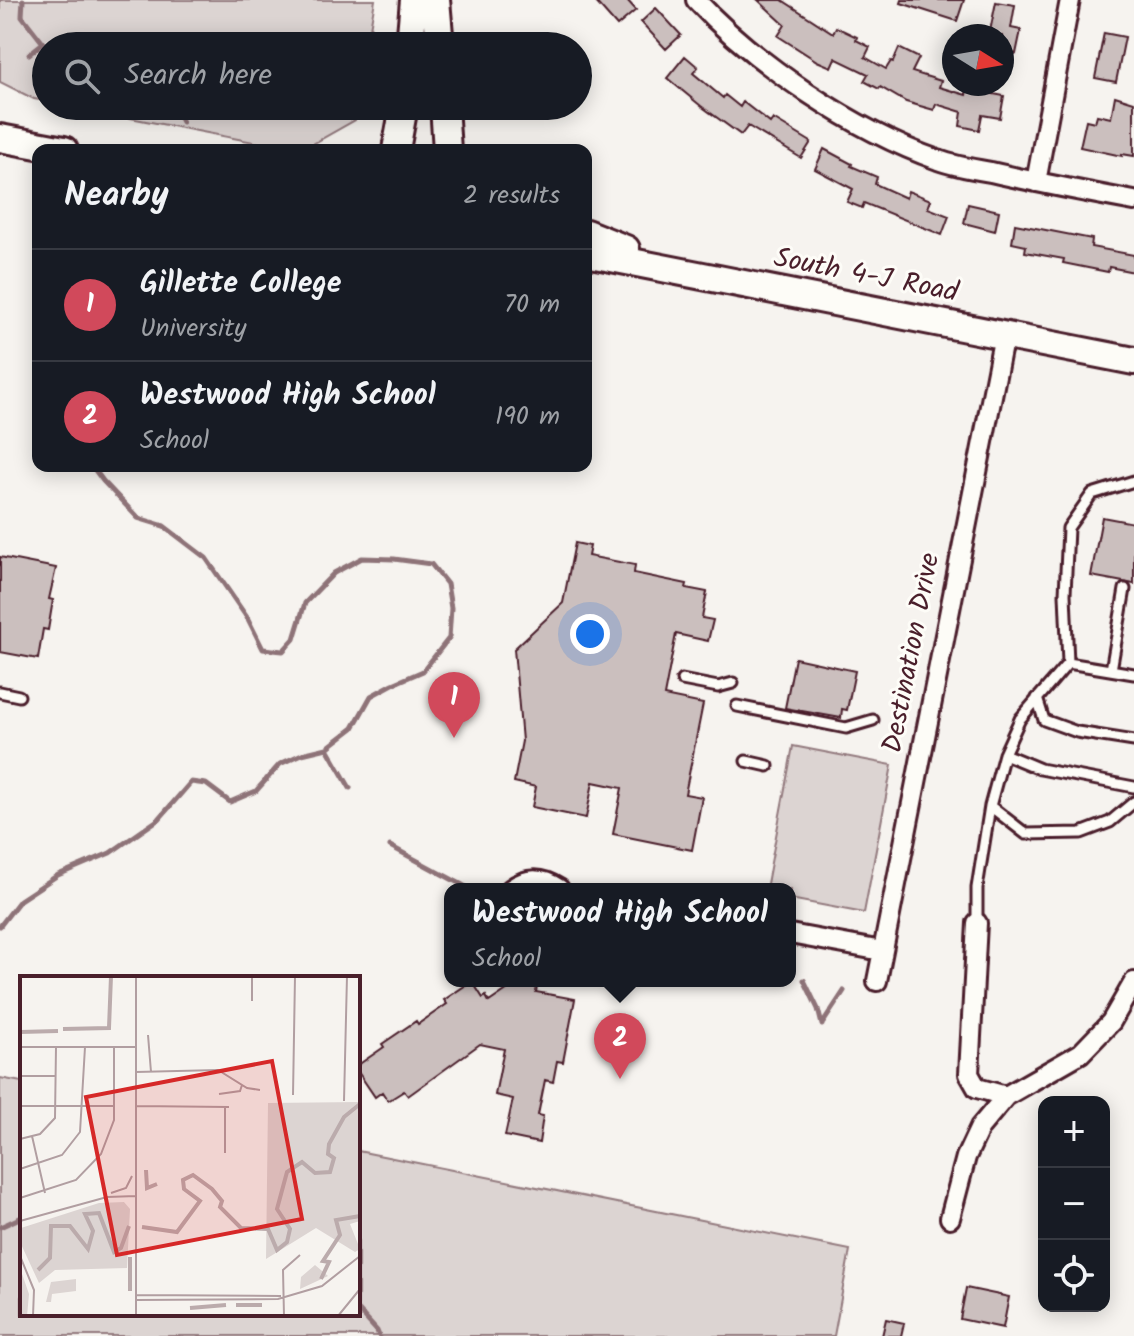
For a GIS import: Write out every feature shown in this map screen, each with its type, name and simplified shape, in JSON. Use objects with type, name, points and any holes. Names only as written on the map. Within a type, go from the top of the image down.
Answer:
[{"type":"main road","points":[[411,32],[414,0]]},
{"type":"main road","points":[[436,0],[439,32]]},
{"type":"main road","points":[[397,144],[401,120]]},
{"type":"main road","points":[[445,120],[447,144]]},
{"type":"main road","points":[[0,138],[32,144]]},
{"type":"main road","points":[[592,235],[688,274]]},
{"type":"main road","name":"South 4-J Road","points":[[592,254],[1134,361]]},
{"type":"street","points":[[696,0],[718,24],[794,84],[876,133],[939,161],[1134,201]]},
{"type":"street","points":[[1036,182],[1070,0]]},
{"type":"street","name":"Destination Drive","points":[[877,981],[1004,335]]},
{"type":"street","points":[[522,883],[537,879],[550,883]]},
{"type":"street","points":[[977,923],[969,1074],[977,1088],[1006,1096]]},
{"type":"street","points":[[796,935],[882,951]]},
{"type":"street","points":[[950,1218],[966,1157],[980,1127],[1006,1096],[1081,1053],[1111,1022],[1134,982]]},
{"type":"lane","points":[[977,923],[977,888],[990,806],[1004,754],[1020,719],[1068,663],[1065,594],[1068,528],[1092,494],[1134,481]]},
{"type":"lane","points":[[1111,670],[1125,589]]},
{"type":"lane","points":[[1068,663],[1134,674]]},
{"type":"lane","points":[[682,680],[718,687],[733,683]]},
{"type":"lane","points":[[0,692],[19,696]]},
{"type":"lane","points":[[1037,698],[1044,720],[1077,732],[1134,741]]},
{"type":"lane","points":[[737,706],[846,728],[873,720]]},
{"type":"lane","points":[[1004,754],[1040,769],[1134,787]]},
{"type":"lane","points":[[746,761],[768,766]]},
{"type":"lane","points":[[990,806],[1026,834],[1081,833],[1110,822],[1134,802]]},
{"type":"shaded area","points":[[0,0],[375,0],[369,32],[32,32],[32,98],[0,82]]},
{"type":"shaded area","points":[[141,120],[355,120],[313,144],[264,144]]},
{"type":"shaded area","points":[[793,746],[892,765],[864,913],[796,900],[796,883],[767,883]]},
{"type":"shaded area","points":[[0,1078],[20,1082],[20,1316],[360,1316],[360,1151],[850,1250],[834,1336],[0,1336]]},
{"type":"building","points":[[594,0],[627,0],[636,10],[617,26]]},
{"type":"building","points":[[758,0],[782,0],[833,33],[836,27],[857,37],[856,40],[870,47],[865,57],[886,69],[899,48],[919,58],[912,72],[941,81],[942,96],[1004,96],[1000,118],[982,115],[979,130],[960,126],[962,112],[936,104],[934,110],[906,102],[864,81],[868,74],[835,58],[831,67],[817,61],[778,36],[785,25]]},
{"type":"building","points":[[902,0],[964,0],[957,21],[901,3]]},
{"type":"building","points":[[996,2],[1015,5],[1012,24],[991,24]]},
{"type":"building","points":[[656,8],[681,35],[666,49],[641,22]]},
{"type":"building","points":[[1014,29],[1021,30],[1014,54]]},
{"type":"building","points":[[1104,33],[1125,37],[1116,82],[1095,78]]},
{"type":"building","points":[[685,56],[698,67],[693,73],[723,98],[725,95],[740,107],[743,102],[770,123],[773,119],[811,142],[801,158],[748,126],[741,135],[667,78]]},
{"type":"building","points":[[1115,96],[1134,102],[1134,156],[1080,147],[1086,120],[1095,122],[1097,115],[1111,118]]},
{"type":"building","points":[[824,149],[851,166],[877,177],[875,184],[906,198],[908,191],[931,200],[928,208],[949,216],[942,235],[864,203],[862,208],[847,202],[853,189],[815,169]]},
{"type":"building","points":[[968,204],[999,211],[995,231],[964,223]]},
{"type":"building","points":[[1015,224],[1092,239],[1091,247],[1134,255],[1134,272],[1109,267],[1108,272],[1025,252],[1026,246],[1012,243]]},
{"type":"building","points":[[1102,517],[1134,523],[1134,584],[1091,576]]},
{"type":"building","points":[[575,543],[590,546],[588,556],[635,565],[634,573],[687,584],[686,588],[707,592],[702,618],[713,620],[708,641],[676,634],[664,696],[703,704],[685,794],[702,797],[692,850],[613,834],[622,788],[593,782],[586,818],[532,807],[536,787],[514,782],[522,741],[514,649],[563,603]]},
{"type":"building","points":[[0,557],[56,568],[49,599],[53,600],[48,630],[43,629],[38,659],[0,652]]},
{"type":"building","points":[[795,658],[855,671],[847,710],[842,709],[841,718],[785,708]]},
{"type":"building","points":[[463,987],[476,987],[489,1002],[511,987],[537,987],[536,992],[575,999],[563,1062],[557,1061],[553,1082],[545,1080],[538,1115],[543,1116],[539,1143],[505,1136],[513,1099],[495,1095],[504,1049],[480,1044],[408,1096],[404,1091],[388,1101],[382,1092],[375,1097],[360,1075],[360,1064],[384,1047],[382,1044],[447,1004],[444,1000]]},
{"type":"building","points":[[966,1288],[1009,1297],[1003,1328],[960,1319]]},
{"type":"building","points":[[886,1319],[904,1323],[901,1336],[882,1336]]},
{"type":"waterway","points":[[23,0],[22,16],[34,32]]},
{"type":"waterway","points":[[0,926],[20,900],[58,875],[110,853],[159,819],[191,782],[206,784],[230,802],[256,791],[280,764],[327,748],[353,728],[371,696],[423,671],[449,638],[451,608],[447,584],[431,564],[362,558],[334,573],[305,603],[294,639],[283,651],[263,649],[248,619],[206,558],[164,526],[138,518],[96,472]]},
{"type":"waterway","points":[[327,748],[350,788]]},
{"type":"waterway","points":[[390,846],[459,883]]},
{"type":"waterway","points":[[804,980],[822,1025]]},
{"type":"waterway","points":[[823,1023],[844,991]]},
{"type":"waterway","points":[[0,1227],[20,1218]]},
{"type":"waterway","points":[[360,1312],[379,1336]]},
{"type":"place","name":"Gillette College","points":[[454,738]]},
{"type":"place","name":"Westwood High School","points":[[620,1079]]}]
